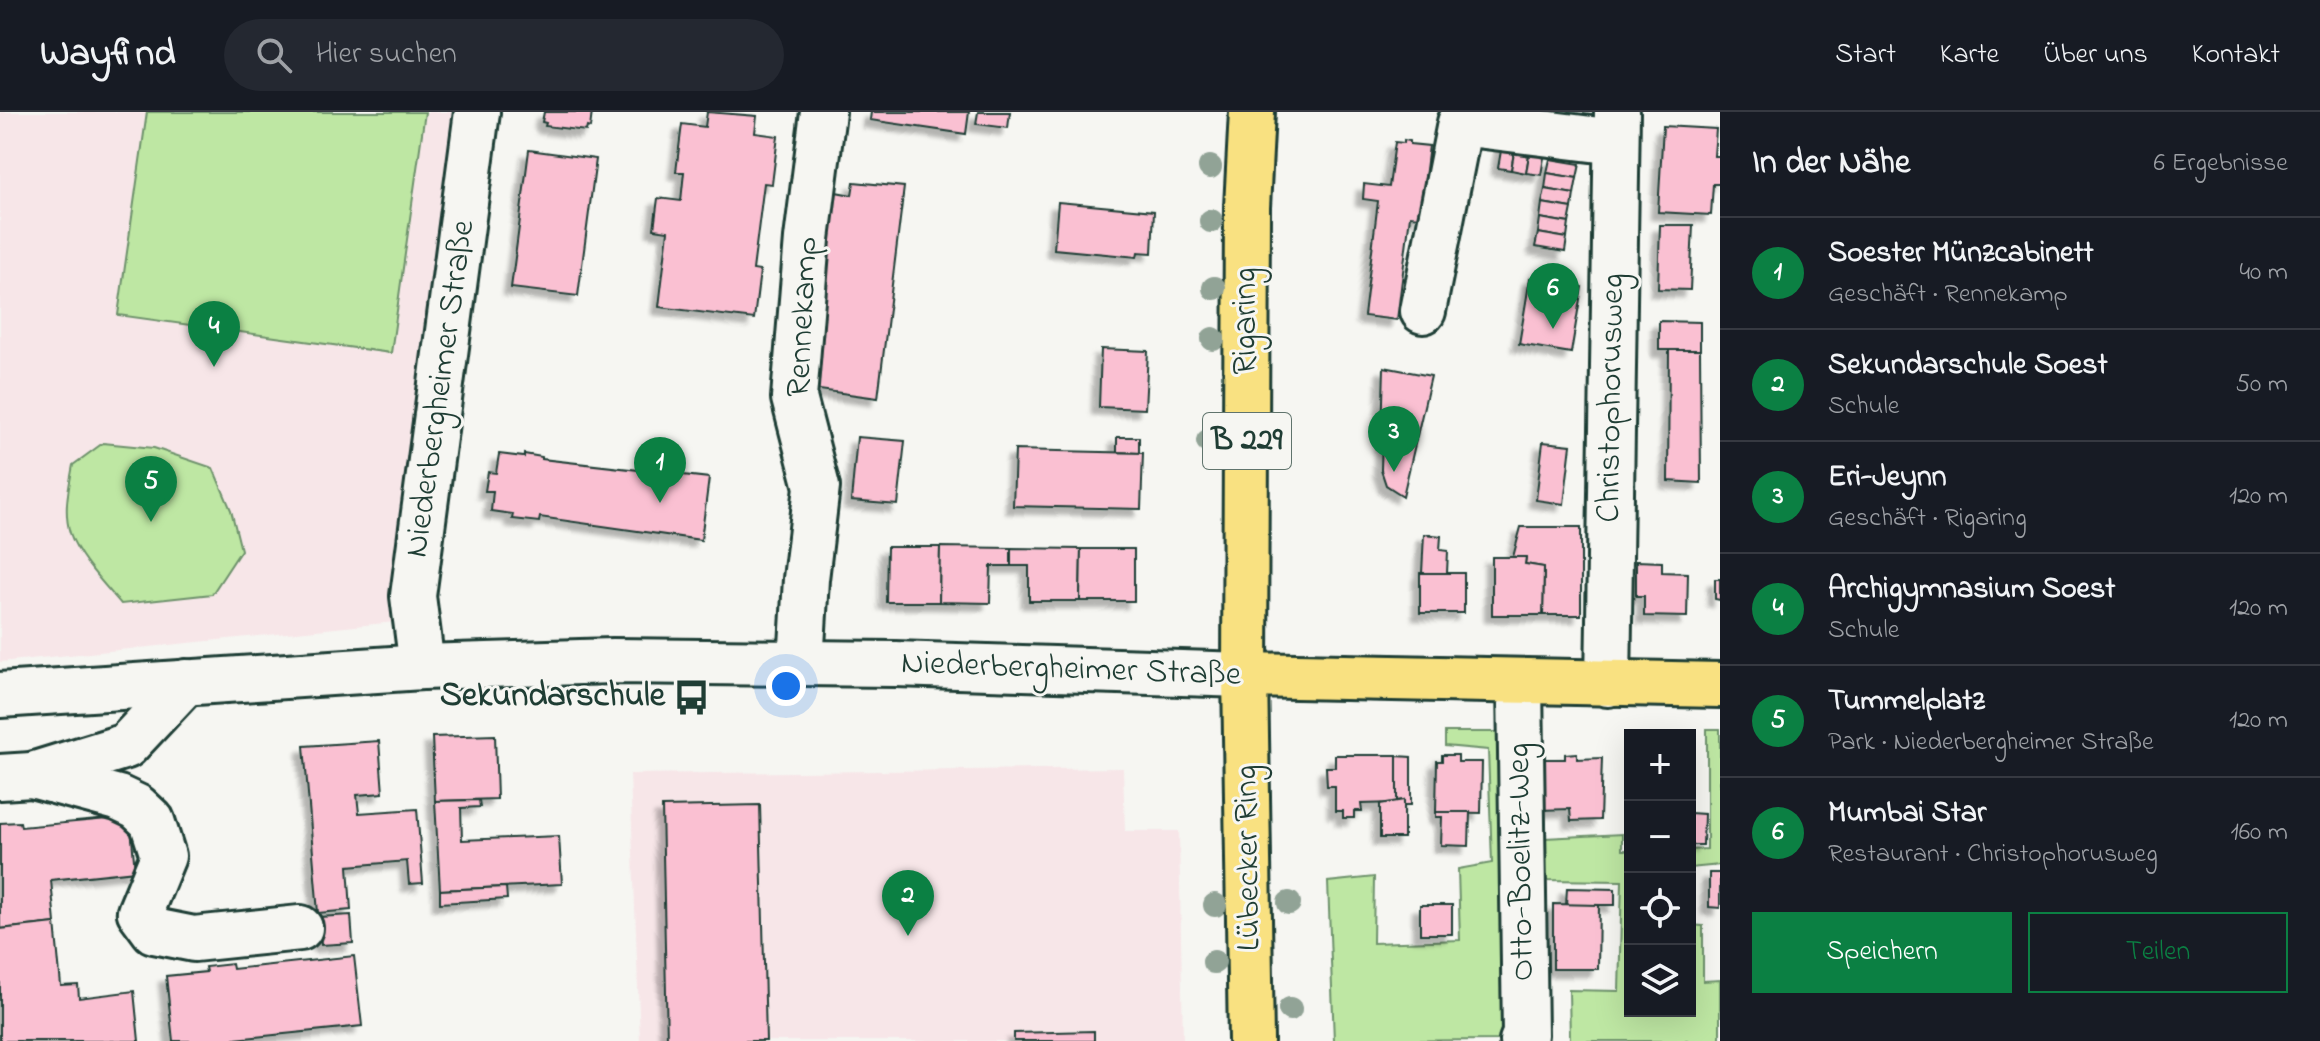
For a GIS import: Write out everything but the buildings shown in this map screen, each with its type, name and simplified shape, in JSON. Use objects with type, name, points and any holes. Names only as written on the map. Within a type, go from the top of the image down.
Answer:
[{"type":"main road","name":"Rigaring","points":[[1245,675],[1247,223],[1252,112]]},
{"type":"main road","name":"Niederbergheimer Straße","points":[[1245,675],[1720,685]]},
{"type":"main road","name":"Lübecker Ring","points":[[1245,675],[1251,1041]]},
{"type":"street","name":"Niederbergheimer Straße","points":[[422,667],[413,596],[477,112]]},
{"type":"street","name":"Rennekamp","points":[[801,663],[806,579],[817,487],[794,398],[807,239],[823,112]]},
{"type":"street","points":[[1423,311],[1460,123],[1616,127]]},
{"type":"street","name":"Christophorusweg","points":[[1608,684],[1616,127]]},
{"type":"street","name":"Niederbergheimer Straße","points":[[0,695],[422,667],[613,661],[1245,675]]},
{"type":"street","points":[[16,776],[126,746],[186,682]]},
{"type":"street","name":"Otto-Boelitz-Weg","points":[[1520,683],[1525,1035],[1522,1041]]},
{"type":"street","points":[[16,776],[118,798],[137,807],[152,821],[163,856],[140,912],[154,931],[194,939],[300,928]]},
{"type":"shaded area","points":[[0,112],[462,112],[395,622],[0,662]]},
{"type":"shaded area","points":[[1123,768],[1125,831],[1179,831],[1183,1041],[640,1041],[630,774]]},
{"type":"green space","points":[[147,112],[425,112],[391,353],[118,315]]},
{"type":"green space","points":[[103,443],[154,448],[213,468],[231,510],[241,550],[212,594],[121,604],[85,561],[68,525],[68,490],[73,465]]},
{"type":"green space","points":[[1707,729],[1720,729],[1720,865],[1696,867],[1696,850],[1707,849]]},
{"type":"green space","points":[[1445,732],[1508,732],[1503,1040],[1334,1041],[1328,882],[1374,877],[1373,943],[1460,940],[1458,869],[1492,863],[1488,750],[1445,746]]},
{"type":"green space","points":[[1622,834],[1624,1017],[1696,1017],[1696,925],[1703,926],[1703,981],[1720,980],[1720,1041],[1570,1041],[1569,990],[1619,991],[1622,881],[1542,880],[1545,838]]},
{"type":"place","name":"Mumbai Star","points":[[1553,329]]},
{"type":"place","name":"Archigymnasium Soest","points":[[214,367]]},
{"type":"place","name":"Eri-Jeynn","points":[[1394,472]]},
{"type":"place","name":"Soester Münzcabinett","points":[[660,503]]},
{"type":"place","name":"Tummelplatz","points":[[151,522]]},
{"type":"place","name":"Sekundarschule","points":[[691,697]]},
{"type":"place","name":"Sekundarschule Soest","points":[[908,936]]}]
